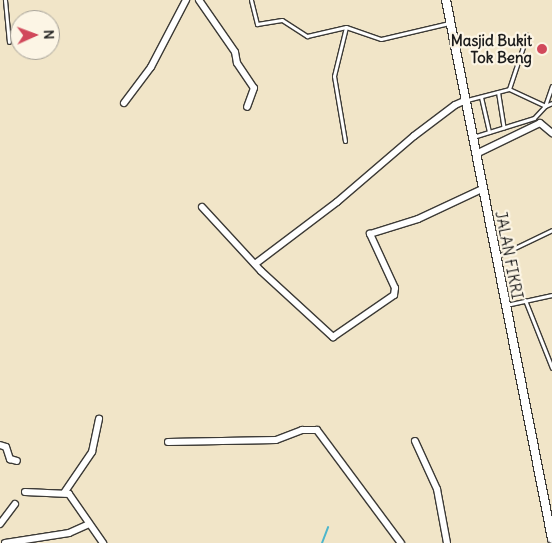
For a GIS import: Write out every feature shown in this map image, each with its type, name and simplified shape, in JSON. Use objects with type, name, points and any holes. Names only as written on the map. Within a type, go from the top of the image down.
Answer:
[{"type":"street","points":[[124,103],[151,67],[186,0]]},
{"type":"street","points":[[199,0],[235,52],[237,63],[254,88],[246,107]]},
{"type":"street","name":"JALAN FIKRI","points":[[446,0],[552,539]]},
{"type":"street","points":[[254,264],[337,202],[414,136],[455,105],[466,100]]},
{"type":"street","points":[[476,154],[540,123],[552,133]]},
{"type":"street","points":[[202,207],[254,264],[333,337],[394,295],[395,288],[370,234],[418,219],[482,189]]},
{"type":"street","points":[[64,494],[96,445],[99,419]]},
{"type":"street","points":[[168,442],[276,440],[302,430],[316,430],[401,543]]},
{"type":"street","points":[[415,441],[437,489],[447,543]]},
{"type":"street","points":[[0,445],[6,447],[10,459],[17,461]]},
{"type":"street","points":[[25,492],[64,494],[73,497],[103,543]]},
{"type":"street","points":[[0,524],[16,504]]},
{"type":"street","points":[[0,543],[69,533],[89,524]]},
{"type":"street","points":[[548,543],[552,539]]},
{"type":"lane","points":[[4,0],[9,42]]},
{"type":"lane","points":[[251,0],[255,21],[259,24],[282,20],[307,36],[346,27],[381,39],[450,23]]},
{"type":"lane","points":[[345,141],[334,76],[346,27]]},
{"type":"lane","points":[[509,90],[527,35]]},
{"type":"lane","points":[[545,106],[552,86]]},
{"type":"lane","points":[[466,100],[509,90],[545,106]]},
{"type":"lane","points":[[498,92],[504,128]]},
{"type":"lane","points":[[481,97],[489,132]]},
{"type":"lane","points":[[472,137],[530,121],[545,106],[552,103]]},
{"type":"lane","points":[[496,257],[552,230]]},
{"type":"lane","points":[[505,305],[552,295]]},
{"type":"lane","points":[[525,300],[552,368]]},
{"type":"waterway","points":[[322,543],[328,527]]},
{"type":"place","name":"Masjid Bukit Tok Beng","points":[[542,49]]}]
